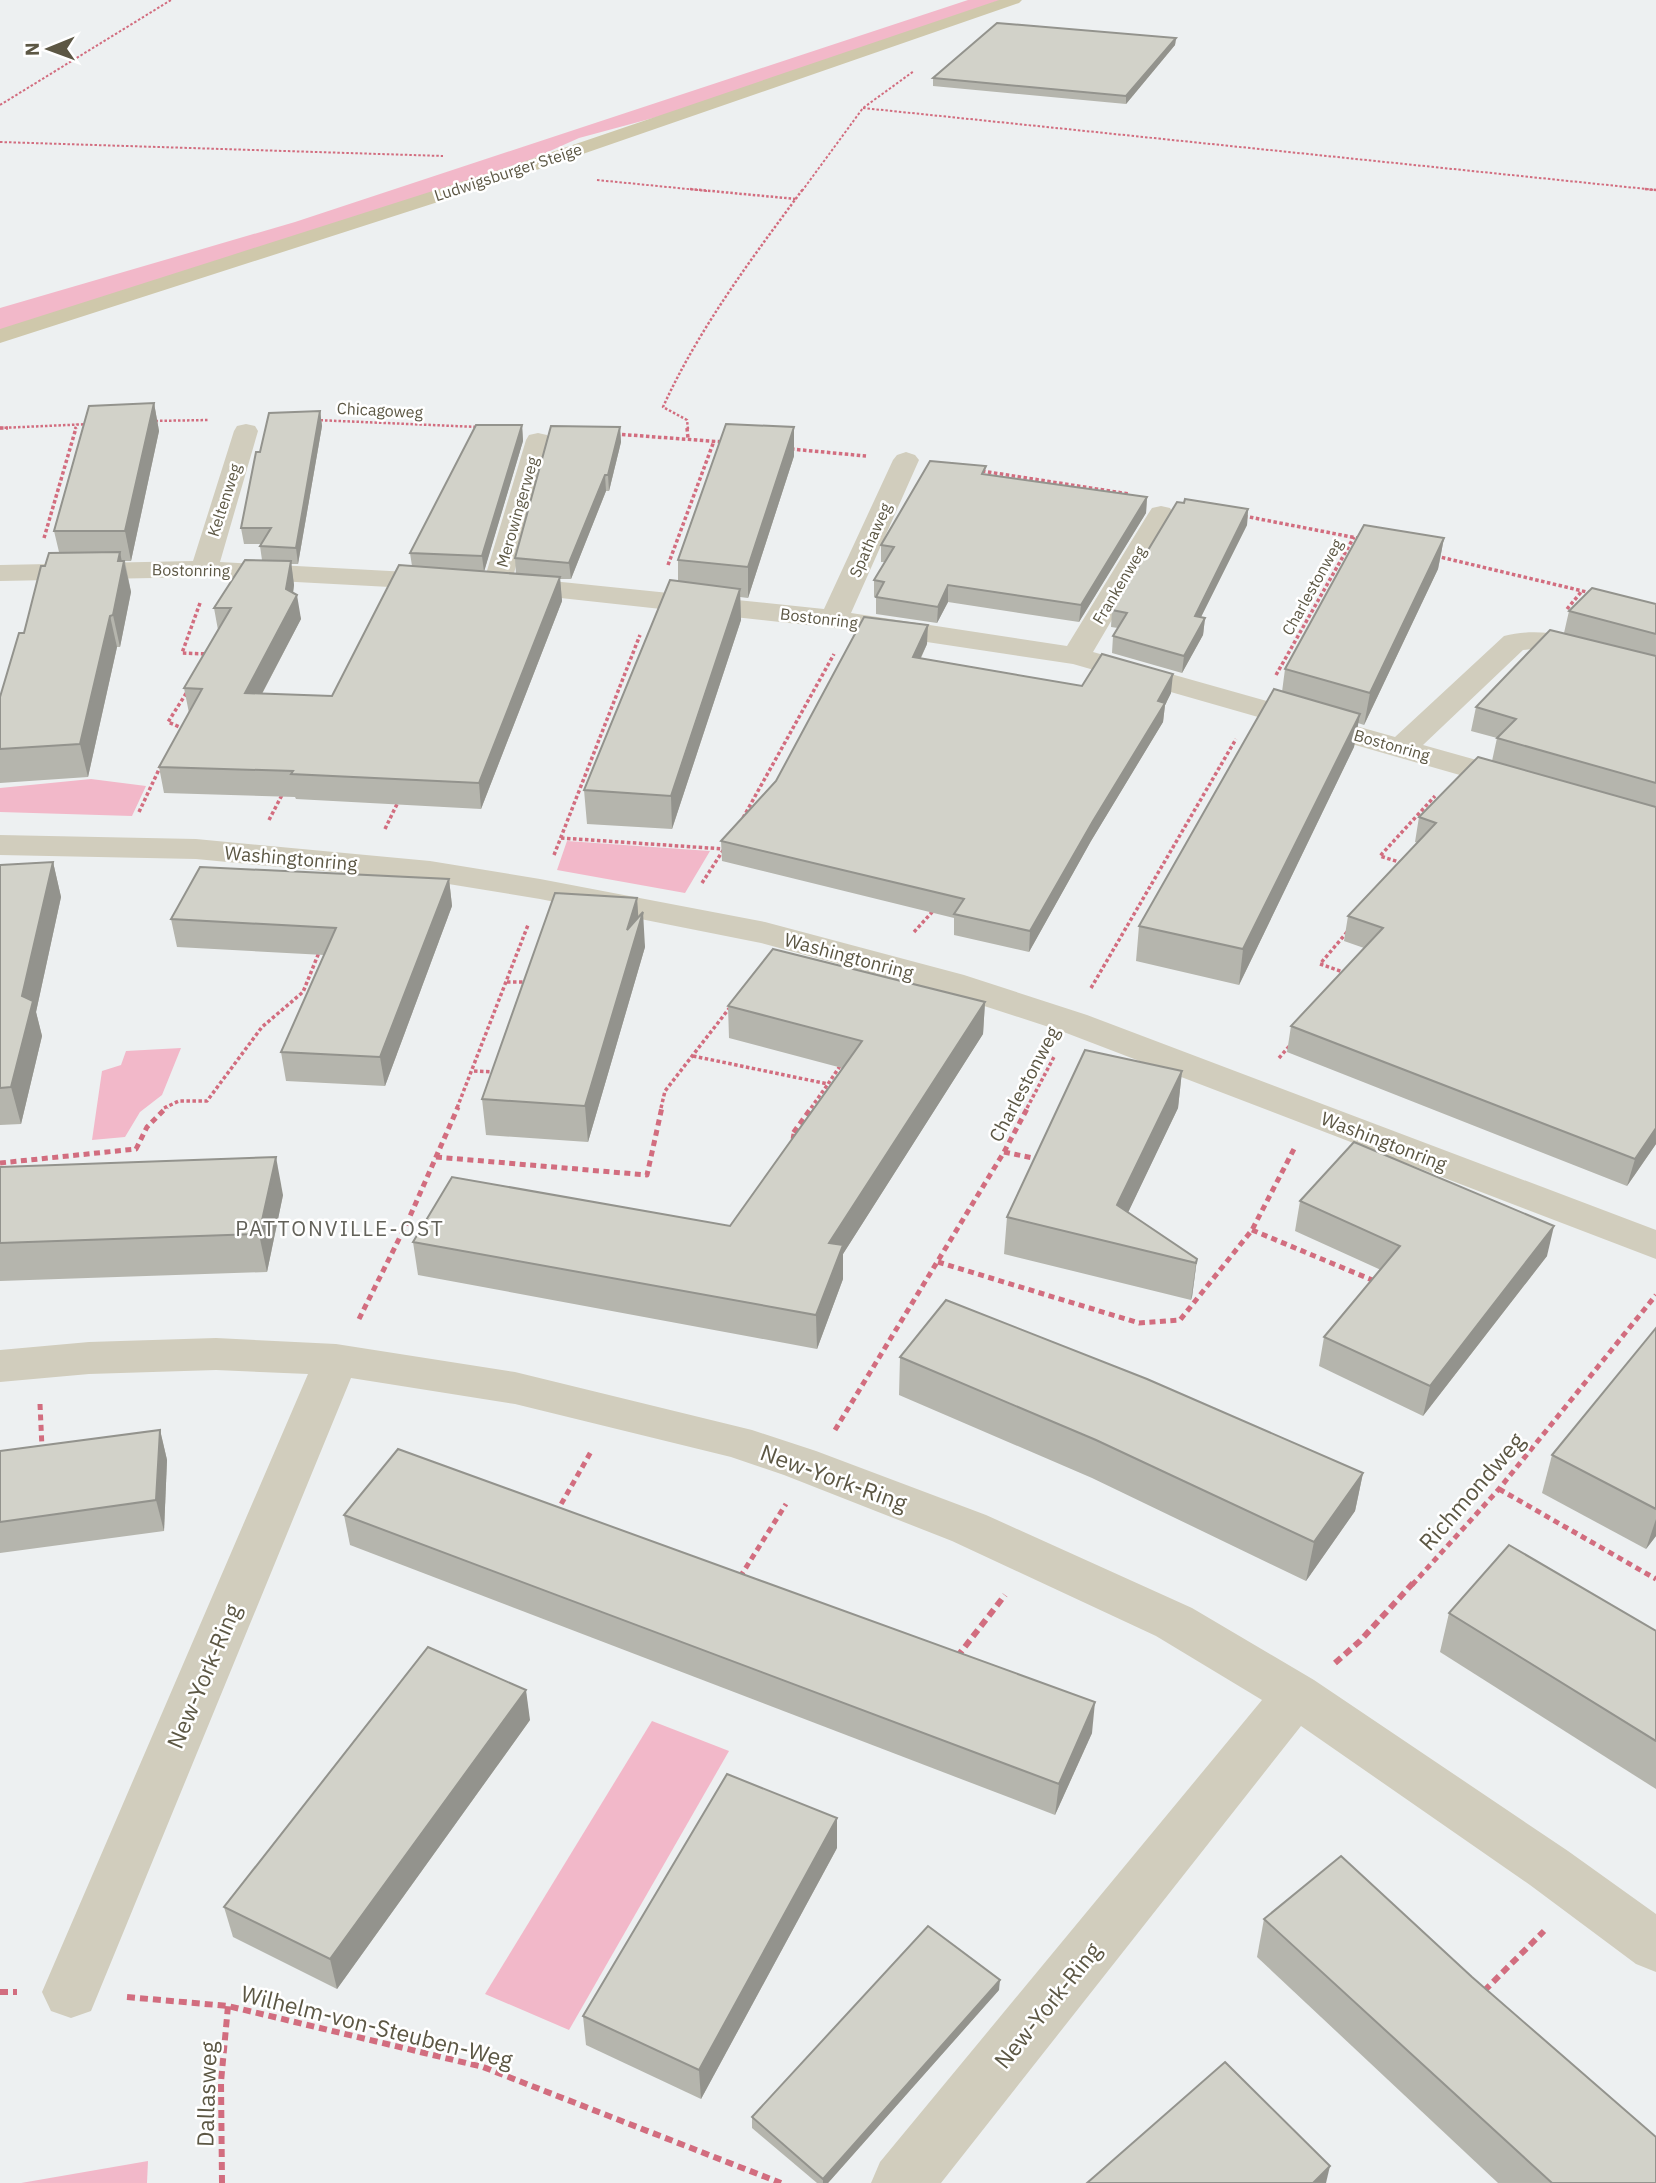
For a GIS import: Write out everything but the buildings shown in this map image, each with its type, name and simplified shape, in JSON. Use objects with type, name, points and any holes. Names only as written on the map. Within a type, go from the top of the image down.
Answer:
[{"type":"main road","name":"Ludwigsburger Steige","points":[[0,336],[515,171],[1014,0]]},
{"type":"street","name":"Keltenweg","points":[[204,569],[246,431]]},
{"type":"street","name":"Merowingerweg","points":[[497,584],[538,440]]},
{"type":"street","name":"Spathaweg","points":[[834,619],[906,460]]},
{"type":"street","name":"Frankenweg","points":[[1076,656],[1160,514]]},
{"type":"street","name":"Bostonring","points":[[0,573],[204,569],[497,584],[834,619],[1076,656],[1549,790]]},
{"type":"street","points":[[1402,748],[1514,642],[1541,639],[1656,670]]},
{"type":"street","name":"Washingtonring","points":[[0,845],[251,854],[430,871],[540,889],[765,933],[951,983],[1074,1023],[1656,1245]]},
{"type":"street","name":"New-York-Ring","points":[[0,1366],[50,1361],[216,1354],[337,1360],[515,1388],[736,1442],[812,1468],[968,1528],[1174,1622],[1296,1695],[1656,1946]]},
{"type":"street","name":"New-York-Ring","points":[[71,1992],[337,1360]]},
{"type":"street","name":"New-York-Ring","points":[[902,2183],[1296,1695]]},
{"type":"path","points":[[0,106],[171,0]]},
{"type":"path","points":[[688,438],[687,420],[663,407],[684,361],[796,199],[863,108],[1656,190]]},
{"type":"path","points":[[0,142],[453,156],[515,171],[796,199]]},
{"type":"path","points":[[144,421],[209,420]]},
{"type":"path","name":"Chicagoweg","points":[[304,420],[485,428]]},
{"type":"path","points":[[43,542],[77,424]]},
{"type":"path","points":[[0,428],[90,424]]},
{"type":"path","points":[[607,434],[714,441]]},
{"type":"path","name":"Charlestonweg","points":[[1271,685],[1353,537]]},
{"type":"path","points":[[204,569],[209,578],[182,653],[212,654],[205,665]]},
{"type":"path","points":[[177,738],[184,727],[168,722],[190,688]]},
{"type":"path","name":"Charlestonweg","points":[[734,1588],[812,1468],[1004,1152],[1081,1006],[1240,733]]},
{"type":"path","points":[[123,848],[163,761]]},
{"type":"path","points":[[1399,872],[1406,865],[1380,856],[1444,787]]},
{"type":"path","points":[[367,865],[403,792]]},
{"type":"path","points":[[251,854],[283,793]]},
{"type":"path","points":[[561,838],[724,849]]},
{"type":"path","points":[[710,871],[731,838]]},
{"type":"path","points":[[916,929],[937,906]]},
{"type":"path","points":[[1342,984],[1350,974],[1320,964],[1353,925]]},
{"type":"path","points":[[0,1163],[135,1149],[141,1134],[156,1115],[179,1101],[207,1101],[262,1027],[303,992],[321,947]]},
{"type":"path","points":[[507,982],[539,982]]},
{"type":"path","points":[[436,1157],[647,1175],[665,1091],[732,1004]]},
{"type":"path","points":[[1276,1061],[1293,1042]]},
{"type":"path","points":[[693,1056],[828,1084]]},
{"type":"path","points":[[803,1139],[791,1136],[846,1058]]},
{"type":"path","points":[[474,1071],[496,1073]]},
{"type":"path","points":[[1004,1152],[1048,1161]]},
{"type":"path","points":[[938,1262],[1139,1323],[1180,1320],[1252,1230],[1287,1162]]},
{"type":"path","points":[[1252,1230],[1386,1286]]},
{"type":"path","name":"Richmondweg","points":[[1296,1695],[1360,1641],[1499,1489],[1656,1295]]},
{"type":"path","points":[[43,1463],[38,1381],[50,1361]]},
{"type":"path","points":[[552,1519],[612,1412]]},
{"type":"path","points":[[1499,1489],[1656,1579]]},
{"type":"path","points":[[950,1667],[1034,1558]]},
{"type":"path","points":[[1479,1996],[1556,1920],[1579,1891]]},
{"type":"path","name":"Wilhelm-von-Steuben-Weg","points":[[71,1992],[228,2006],[483,2067],[781,2183]]},
{"type":"path","name":"Dallasweg","points":[[222,2183],[220,2082],[228,2006]]},
{"type":"shaded area","points":[[968,0],[1001,0],[668,114],[579,138],[521,164],[0,333],[0,308],[295,222]]},
{"type":"shaded area","points":[[91,779],[146,786],[132,816],[0,812],[0,788]]},
{"type":"shaded area","points":[[567,841],[710,851],[685,893],[557,870]]},
{"type":"shaded area","points":[[181,1048],[162,1095],[140,1112],[125,1137],[92,1140],[102,1071],[121,1065],[126,1051]]},
{"type":"shaded area","points":[[652,1721],[729,1751],[569,2030],[485,1994]]},
{"type":"shaded area","points":[[148,2161],[147,2183],[21,2183]]},
{"type":"district","name":"PATTONVILLE-OST","points":[[340,1228]]}]
